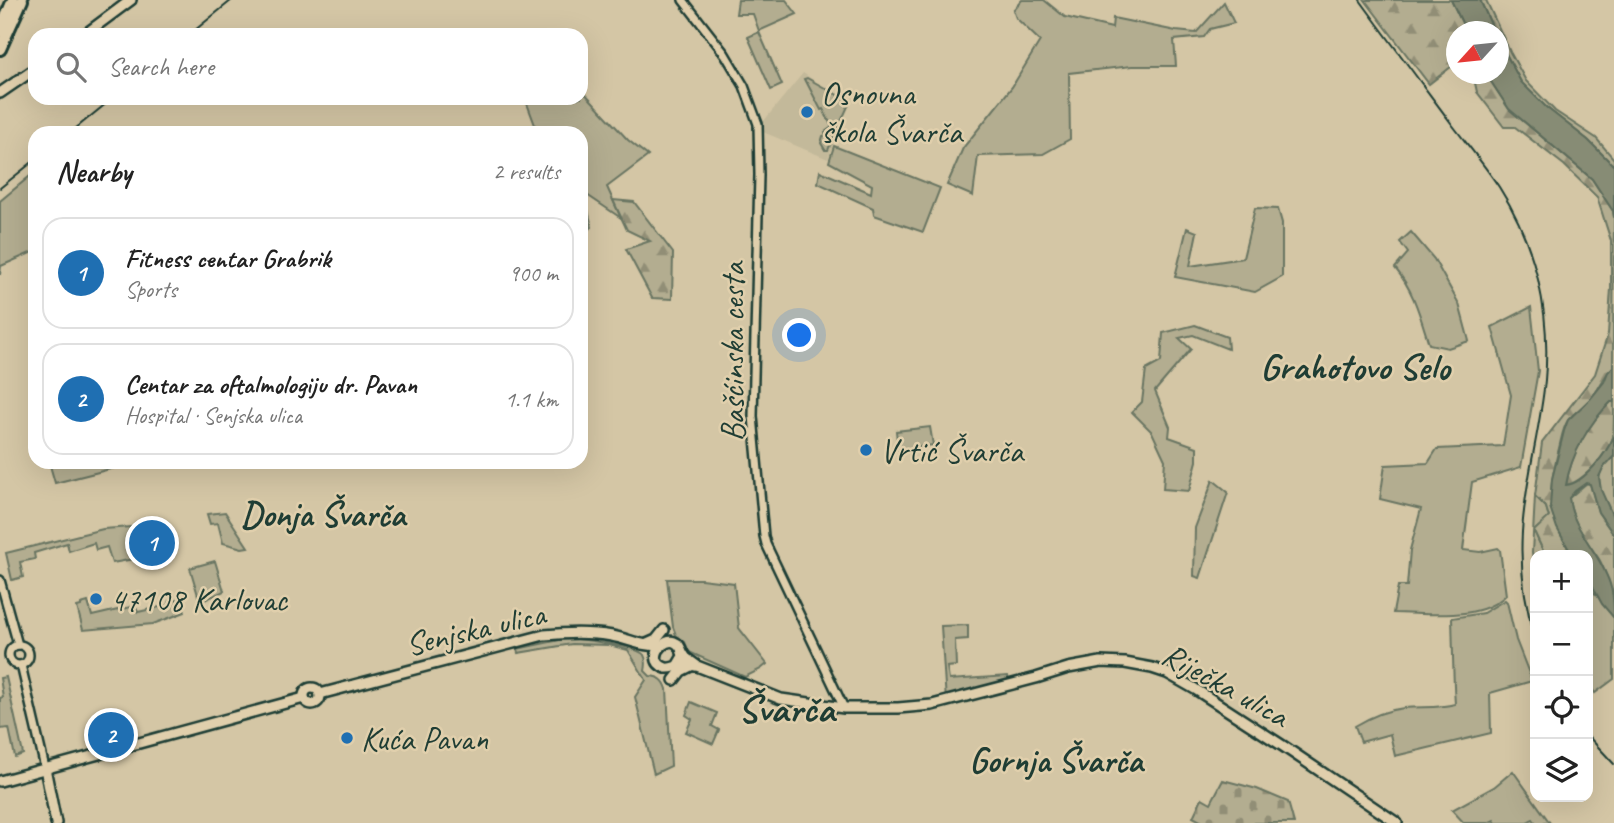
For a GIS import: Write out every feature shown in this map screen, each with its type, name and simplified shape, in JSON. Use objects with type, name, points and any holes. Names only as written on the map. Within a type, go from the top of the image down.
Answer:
[{"type":"highway","points":[[0,31],[13,0]]},
{"type":"highway","points":[[0,49],[22,0]]},
{"type":"main road","points":[[93,28],[131,0]]},
{"type":"main road","points":[[0,93],[28,74]]},
{"type":"main road","points":[[664,630],[656,640],[644,645],[667,668],[694,665]]},
{"type":"main road","name":"Senjska ulica","points":[[45,768],[304,698],[304,693],[310,688],[315,688],[320,694],[544,635],[609,635],[644,645],[662,645]]},
{"type":"main road","points":[[657,660],[657,652],[662,645],[674,643],[694,665],[781,699],[844,708]]},
{"type":"main road","points":[[677,666],[682,660],[682,652]]},
{"type":"main road","name":"Riječka ulica","points":[[844,708],[932,705],[1068,668],[1101,662],[1153,668],[1195,689],[1397,823]]},
{"type":"main road","points":[[674,680],[681,671],[694,665]]},
{"type":"main road","points":[[0,781],[45,768],[56,823]]},
{"type":"street","name":"Bašćinska cesta","points":[[683,0],[725,54],[744,86],[758,124],[753,416],[764,536],[844,708]]},
{"type":"street","points":[[0,580],[18,645]]},
{"type":"street","points":[[18,645],[28,652],[26,662],[21,665],[13,663],[9,655],[10,650],[18,645]]},
{"type":"street","points":[[21,665],[45,768]]},
{"type":"street","points":[[824,706],[832,699],[836,690]]},
{"type":"shaded area","points":[[1451,0],[1480,0],[1489,21],[1461,21]]},
{"type":"shaded area","points":[[1509,60],[1521,82],[1614,166],[1614,217],[1613,211],[1592,179],[1509,109],[1493,84],[1509,84]]},
{"type":"shaded area","name":"Osnovna škola Švarča","points":[[803,73],[847,103],[828,159],[763,132],[763,122]]},
{"type":"shaded area","points":[[1614,362],[1614,402],[1603,410],[1582,440],[1566,485],[1587,473],[1614,436],[1614,456],[1599,477],[1601,490],[1614,519],[1614,535],[1598,512],[1590,484],[1586,483],[1569,498],[1574,518],[1592,550],[1569,550],[1557,528],[1550,507],[1552,479],[1568,420],[1591,398]]},
{"type":"shaded area","points":[[1593,551],[1608,579],[1613,595],[1614,618],[1593,587]]},
{"type":"green space","points":[[738,0],[786,0],[797,14],[759,31],[753,14],[736,14]]},
{"type":"green space","points":[[1022,0],[1044,0],[1065,17],[1112,28],[1113,18],[1196,33],[1224,2],[1234,23],[1210,29],[1204,37],[1174,40],[1176,66],[1132,66],[1069,73],[1070,139],[1043,154],[978,156],[973,196],[947,185],[963,148],[1012,87],[1040,41],[1016,18],[1013,10]]},
{"type":"green space","points":[[1365,0],[1451,0],[1461,21],[1446,21],[1446,71],[1429,84]]},
{"type":"green space","points":[[1480,0],[1486,0],[1496,21],[1489,21]]},
{"type":"green space","points":[[759,32],[782,85],[771,90],[748,37]]},
{"type":"green space","points":[[1509,50],[1526,81],[1555,111],[1596,138],[1614,159],[1614,166],[1588,140],[1547,108],[1521,82],[1509,60]]},
{"type":"green space","points":[[807,78],[850,102],[828,150],[825,150],[821,143],[825,132],[832,127],[806,83],[804,79]]},
{"type":"green space","points":[[1475,84],[1493,84],[1509,109],[1592,179],[1613,211],[1613,367],[1592,398],[1570,417],[1566,424],[1552,481],[1554,517],[1569,550],[1543,550],[1534,531],[1549,517],[1546,507],[1535,496],[1542,443],[1595,374],[1608,334],[1611,241],[1597,197],[1564,165],[1515,127],[1504,127],[1477,92]]},
{"type":"green space","points":[[588,97],[628,140],[648,156],[607,187],[621,218],[588,196],[588,126],[535,126],[528,105],[588,105]]},
{"type":"green space","points":[[834,146],[940,188],[923,232],[874,215],[873,208],[818,183],[820,171],[871,193],[872,185],[829,162]]},
{"type":"green space","points":[[28,178],[28,254],[1,266],[0,275],[0,201]]},
{"type":"green space","points":[[613,200],[634,202],[673,253],[672,299],[652,298],[626,249],[650,241],[627,230]]},
{"type":"green space","points":[[1255,208],[1278,209],[1282,223],[1282,277],[1255,292],[1175,277],[1187,228],[1197,232],[1190,266],[1243,258]]},
{"type":"green space","points":[[588,210],[592,227],[588,230]]},
{"type":"green space","points":[[1411,232],[1434,259],[1459,304],[1469,341],[1448,348],[1429,344],[1412,295],[1395,268],[1408,253],[1400,242]]},
{"type":"green space","points":[[1531,307],[1538,371],[1521,467],[1472,482],[1463,550],[1500,550],[1506,595],[1495,604],[1468,613],[1393,613],[1398,586],[1407,586],[1410,550],[1421,509],[1380,499],[1385,465],[1428,463],[1437,449],[1503,446],[1511,395],[1492,327]]},
{"type":"green space","points":[[1195,325],[1227,337],[1228,349],[1193,335],[1179,338],[1191,349],[1155,391],[1170,427],[1169,437],[1197,447],[1197,461],[1189,491],[1163,489],[1165,460],[1152,432],[1132,412],[1142,402],[1146,370],[1161,362],[1163,333]]},
{"type":"green space","points":[[1611,402],[1614,402],[1614,415],[1610,444],[1601,459],[1587,473],[1566,485],[1582,440]]},
{"type":"green space","points":[[930,427],[933,445],[898,450],[896,431]]},
{"type":"green space","points":[[1614,456],[1614,519],[1599,481],[1602,469]]},
{"type":"green space","points":[[51,469],[110,469],[55,483]]},
{"type":"green space","points":[[1213,480],[1228,492],[1200,578],[1194,576],[1195,528]]},
{"type":"green space","points":[[1587,483],[1590,484],[1598,512],[1614,535],[1614,596],[1601,564],[1573,515],[1569,498]]},
{"type":"green space","points":[[1535,496],[1546,507],[1549,518],[1534,531],[1543,550],[1532,550]]},
{"type":"green space","points":[[225,512],[248,547],[223,543],[218,523],[210,524],[207,514]]},
{"type":"green space","points":[[160,525],[143,530],[143,534],[129,540],[134,559],[112,563],[107,547],[96,550],[94,543],[69,551],[67,543],[34,553],[35,559],[20,562],[23,577],[12,580],[6,553],[103,529]]},
{"type":"green space","points":[[215,561],[224,591],[200,602],[190,568]]},
{"type":"green space","points":[[667,579],[734,583],[739,628],[767,664],[745,677],[689,652],[673,627]]},
{"type":"green space","points":[[1593,592],[1614,618],[1614,679],[1595,693]]},
{"type":"green space","points":[[182,599],[185,612],[153,624],[83,630],[77,607],[88,602],[92,616],[135,606],[138,612]]},
{"type":"green space","points":[[1505,600],[1507,602],[1516,640],[1530,676],[1530,682],[1490,693],[1491,733],[1395,756],[1390,734],[1361,742],[1355,726],[1378,714],[1404,708],[1455,704],[1452,618],[1483,613]]},
{"type":"green space","points":[[968,625],[968,639],[955,640],[956,666],[947,667],[949,680],[1008,676],[1009,685],[946,701],[941,626]]},
{"type":"green space","points":[[569,638],[631,648],[644,655],[645,671],[661,680],[667,689],[671,766],[654,774],[635,697],[646,680],[628,650],[609,645],[572,644],[518,653],[517,649]]},
{"type":"green space","points":[[6,677],[23,754],[15,757],[9,728],[0,729],[0,698],[3,697],[0,678]]},
{"type":"green space","points":[[691,702],[717,713],[712,726],[719,730],[713,744],[686,732],[692,719],[686,715]]},
{"type":"green space","points":[[1513,771],[1530,795],[1530,802],[1535,802],[1550,823],[1536,823],[1533,819],[1525,823],[1496,823],[1494,820],[1488,823],[1464,823],[1452,810],[1494,787]]},
{"type":"green space","points":[[1223,780],[1257,789],[1288,802],[1294,823],[1204,823],[1193,817],[1202,798],[1211,803]]},
{"type":"railway","points":[[198,28],[232,0]]},
{"type":"railway","points":[[1360,0],[1499,187],[1523,232],[1538,280],[1546,330],[1546,355],[1540,418],[1526,494],[1522,545],[1522,572],[1530,619]]},
{"type":"railway","points":[[79,126],[104,105]]},
{"type":"railway","points":[[0,188],[28,166]]},
{"type":"railway","points":[[1591,739],[1614,764]]},
{"type":"place","name":"Osnovna škola Švarča","points":[[807,112]]},
{"type":"place","name":"Vrtić Švarča","points":[[866,450]]},
{"type":"place","name":"Fitness centar Grabrik","points":[[152,543]]},
{"type":"place","name":"47108 Karlovac","points":[[96,599]]},
{"type":"place","name":"Centar za oftalmologiju dr. Pavan","points":[[111,735]]},
{"type":"place","name":"Kuća Pavan","points":[[347,738]]},
{"type":"district","name":"Grahotovo Selo","points":[[1355,366]]},
{"type":"district","name":"Donja Švarča","points":[[323,514]]},
{"type":"district","name":"Švarča","points":[[786,708]]},
{"type":"district","name":"Gornja Švarča","points":[[1056,760]]}]
